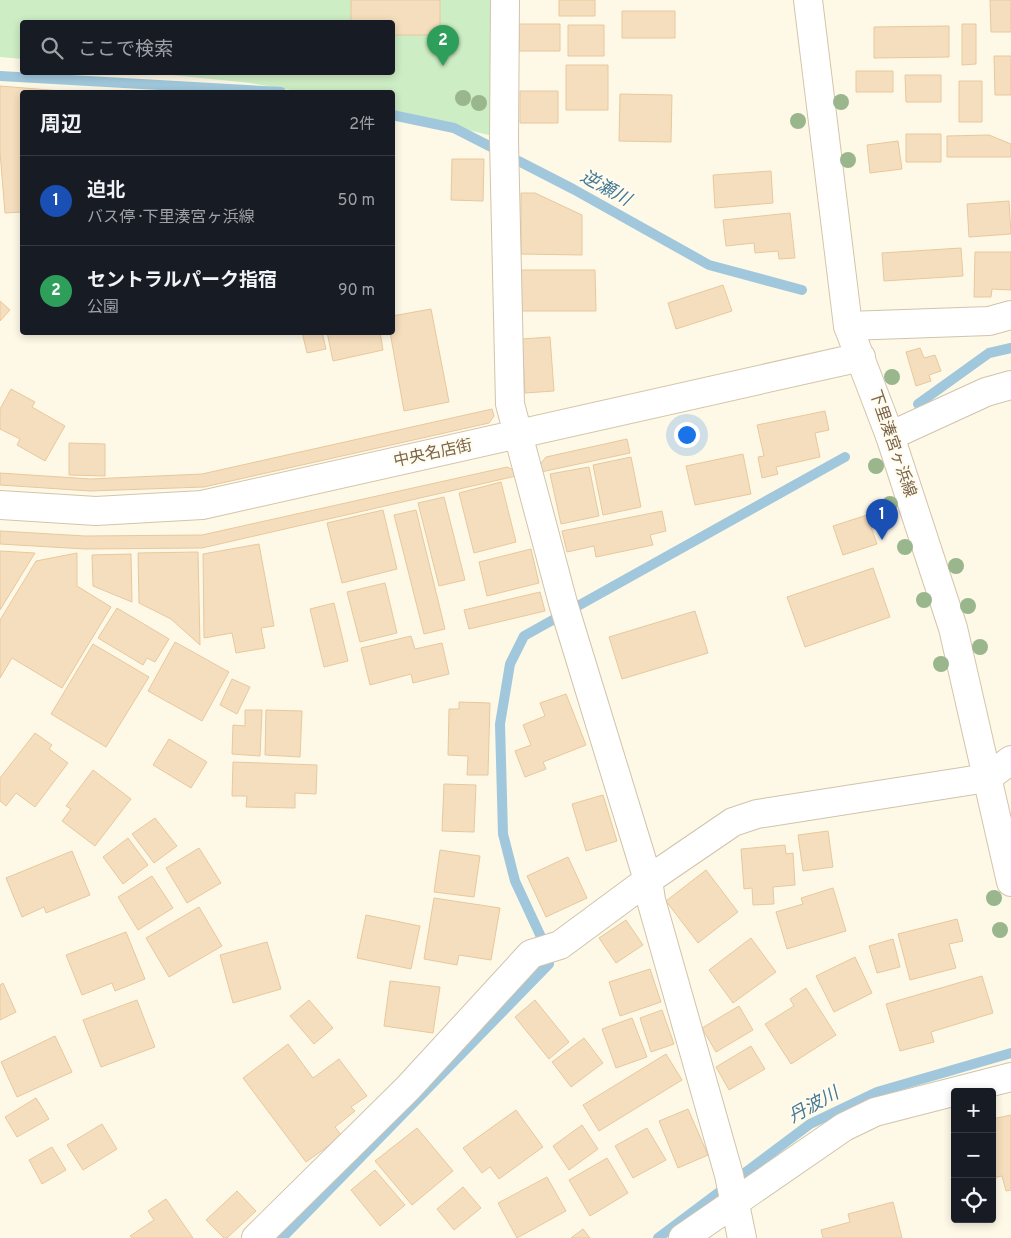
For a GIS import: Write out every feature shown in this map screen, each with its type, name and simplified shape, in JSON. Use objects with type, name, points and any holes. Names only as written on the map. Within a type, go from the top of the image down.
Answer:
[{"type":"street","points":[[505,0],[504,141],[510,404],[566,611],[648,880],[651,900],[729,1175],[742,1238]]},
{"type":"street","name":"下里湊宮ヶ浜線","points":[[808,0],[848,326],[890,436],[953,628],[1011,882]]},
{"type":"street","points":[[848,326],[989,321],[1011,315]]},
{"type":"street","name":"中央名店街","points":[[0,505],[96,511],[202,505],[861,357]]},
{"type":"street","points":[[890,436],[986,392],[1011,385]]},
{"type":"street","points":[[256,1238],[408,1088],[531,954],[560,945],[648,880],[734,822],[757,814],[987,778],[1011,760]]},
{"type":"street","points":[[683,1238],[844,1127],[875,1112],[1011,1078]]},
{"type":"green space","points":[[0,0],[493,0],[493,136],[395,112],[395,90],[290,90],[250,83],[172,75],[395,75],[395,20],[20,20],[20,59],[0,57]]},
{"type":"building","points":[[351,0],[440,0],[440,35],[395,35],[395,20],[351,20]]},
{"type":"building","points":[[559,0],[595,0],[595,16],[559,16]]},
{"type":"building","points":[[990,0],[1011,0],[1011,32],[991,32]]},
{"type":"building","points":[[622,11],[675,11],[675,38],[622,38]]},
{"type":"building","points":[[519,24],[560,24],[560,51],[519,51]]},
{"type":"building","points":[[962,24],[976,24],[976,64],[962,65]]},
{"type":"building","points":[[568,25],[604,25],[604,56],[568,56]]},
{"type":"building","points":[[949,26],[949,57],[874,58],[874,27]]},
{"type":"building","points":[[994,56],[1011,56],[1011,95],[995,95]]},
{"type":"building","points":[[566,65],[608,65],[608,110],[566,110]]},
{"type":"building","points":[[856,71],[893,71],[893,92],[856,92]]},
{"type":"building","points":[[905,75],[941,75],[941,102],[906,102]]},
{"type":"building","points":[[959,81],[982,81],[982,122],[959,122]]},
{"type":"building","points":[[0,86],[49,90],[20,90],[20,212],[5,213],[0,152]]},
{"type":"building","points":[[520,91],[558,91],[558,123],[520,123]]},
{"type":"building","points":[[620,94],[672,95],[671,142],[619,141]]},
{"type":"building","points":[[906,134],[941,134],[941,162],[906,162]]},
{"type":"building","points":[[989,135],[1011,144],[1011,157],[947,157],[947,136]]},
{"type":"building","points":[[898,141],[902,169],[870,173],[867,145]]},
{"type":"building","points":[[452,159],[484,159],[483,201],[451,200]]},
{"type":"building","points":[[771,171],[773,203],[715,208],[713,175]]},
{"type":"building","points":[[521,193],[535,193],[582,215],[582,255],[521,254]]},
{"type":"building","points":[[1009,201],[1011,234],[969,237],[967,204]]},
{"type":"building","points":[[790,213],[795,258],[779,259],[778,251],[755,253],[754,243],[726,246],[723,220]]},
{"type":"building","points":[[961,248],[963,276],[884,281],[882,253]]},
{"type":"building","points":[[975,252],[1011,252],[1011,290],[992,289],[991,297],[974,297]]},
{"type":"building","points":[[521,270],[595,270],[596,311],[522,311]]},
{"type":"building","points":[[723,285],[732,311],[676,329],[668,303]]},
{"type":"building","points":[[0,301],[10,310],[0,321]]},
{"type":"building","points":[[431,309],[449,402],[404,411],[391,335],[395,335],[395,315]]},
{"type":"building","points":[[303,335],[323,335],[326,349],[307,353]]},
{"type":"building","points":[[328,335],[380,335],[383,350],[333,361]]},
{"type":"building","points":[[550,337],[554,391],[525,393],[522,339]]},
{"type":"building","points":[[920,348],[924,358],[935,355],[941,371],[929,375],[931,381],[916,386],[906,352]]},
{"type":"building","points":[[11,389],[35,402],[32,407],[65,426],[45,461],[17,445],[20,439],[0,429],[0,409]]},
{"type":"building","points":[[492,409],[494,416],[489,423],[204,487],[90,491],[0,485],[0,473],[91,479],[202,474]]},
{"type":"building","points":[[825,411],[829,430],[815,433],[820,457],[776,467],[778,474],[762,478],[758,457],[764,456],[757,425]]},
{"type":"building","points":[[627,439],[630,453],[541,472],[539,466],[546,457]]},
{"type":"building","points":[[69,443],[105,444],[105,476],[69,475]]},
{"type":"building","points":[[743,454],[751,494],[695,505],[686,466]]},
{"type":"building","points":[[631,457],[641,507],[603,515],[593,465]]},
{"type":"building","points":[[507,467],[514,470],[516,476],[202,548],[85,549],[0,544],[0,531],[85,536],[202,535]]},
{"type":"building","points":[[589,467],[599,516],[561,524],[550,474]]},
{"type":"building","points":[[501,482],[516,542],[474,553],[459,493]]},
{"type":"building","points":[[444,497],[465,580],[439,586],[418,503]]},
{"type":"building","points":[[383,510],[397,569],[342,583],[327,523]]},
{"type":"building","points":[[416,510],[445,629],[424,634],[394,515]]},
{"type":"building","points":[[662,511],[666,531],[650,535],[653,545],[596,557],[594,546],[567,552],[562,531]]},
{"type":"building","points":[[867,515],[877,544],[843,555],[833,526]]},
{"type":"building","points":[[259,544],[274,626],[261,628],[265,648],[236,653],[232,633],[204,638],[203,554]]},
{"type":"building","points":[[531,549],[539,583],[487,596],[479,562]]},
{"type":"building","points":[[0,551],[35,553],[0,610]]},
{"type":"building","points":[[198,552],[200,645],[171,619],[139,603],[138,553]]},
{"type":"building","points":[[77,553],[77,586],[111,607],[62,688],[12,658],[0,678],[0,620],[36,561]]},
{"type":"building","points":[[131,554],[132,602],[93,586],[92,555]]},
{"type":"building","points":[[873,568],[890,617],[805,647],[787,597]]},
{"type":"building","points":[[385,583],[397,633],[360,642],[347,592]]},
{"type":"building","points":[[540,592],[545,611],[469,629],[464,610]]},
{"type":"building","points":[[334,603],[348,661],[324,667],[310,609]]},
{"type":"building","points":[[117,608],[169,639],[155,662],[147,658],[143,665],[98,638]]},
{"type":"building","points":[[695,611],[708,653],[622,679],[609,637]]},
{"type":"building","points":[[411,636],[415,649],[442,643],[449,674],[413,683],[411,674],[370,685],[361,648]]},
{"type":"building","points":[[175,642],[229,672],[202,721],[148,691]]},
{"type":"building","points":[[93,644],[149,677],[106,747],[51,714]]},
{"type":"building","points":[[232,679],[250,687],[237,714],[220,705]]},
{"type":"building","points":[[566,694],[586,745],[543,762],[546,769],[525,777],[515,751],[531,745],[523,725],[545,716],[540,703]]},
{"type":"building","points":[[459,702],[490,703],[488,775],[467,775],[468,756],[448,755],[449,709],[459,709]]},
{"type":"building","points":[[245,710],[262,710],[260,756],[232,754],[233,725],[245,726]]},
{"type":"building","points":[[266,710],[302,711],[300,757],[265,755]]},
{"type":"building","points":[[35,733],[52,745],[49,749],[68,763],[35,807],[16,793],[6,806],[0,801],[0,778]]},
{"type":"building","points":[[169,739],[207,762],[191,788],[153,765]]},
{"type":"building","points":[[233,762],[317,765],[316,794],[295,793],[295,808],[246,807],[247,796],[232,796]]},
{"type":"building","points":[[93,770],[131,799],[95,846],[62,821],[71,809],[66,806]]},
{"type":"building","points":[[444,784],[476,785],[474,832],[442,831]]},
{"type":"building","points":[[603,795],[617,841],[586,851],[572,804]]},
{"type":"building","points":[[155,818],[177,846],[154,863],[132,834]]},
{"type":"building","points":[[828,831],[833,867],[803,871],[798,835]]},
{"type":"building","points":[[128,838],[148,865],[123,884],[103,857]]},
{"type":"building","points":[[785,845],[786,854],[793,853],[795,885],[773,887],[774,904],[753,905],[752,888],[744,889],[741,849]]},
{"type":"building","points":[[199,848],[221,883],[187,903],[166,868]]},
{"type":"building","points":[[440,850],[480,856],[474,897],[434,892]]},
{"type":"building","points":[[72,851],[90,895],[46,913],[44,907],[22,917],[6,878]]},
{"type":"building","points":[[568,857],[587,898],[546,917],[527,876]]},
{"type":"building","points":[[706,870],[738,912],[698,943],[666,901]]},
{"type":"building","points":[[152,876],[173,908],[138,930],[118,897]]},
{"type":"building","points":[[833,888],[846,931],[787,949],[776,912],[803,904],[801,898]]},
{"type":"building","points":[[434,898],[500,908],[491,960],[459,955],[457,965],[424,959]]},
{"type":"building","points":[[199,907],[222,946],[169,977],[146,938]]},
{"type":"building","points":[[366,915],[420,926],[411,969],[357,958]]},
{"type":"building","points":[[957,919],[963,941],[949,944],[956,968],[910,980],[898,934]]},
{"type":"building","points":[[626,920],[643,945],[616,963],[599,938]]},
{"type":"building","points":[[126,932],[145,979],[115,991],[112,983],[82,995],[66,955]]},
{"type":"building","points":[[751,938],[776,972],[733,1003],[709,970]]},
{"type":"building","points":[[893,939],[900,967],[877,973],[869,946]]},
{"type":"building","points":[[267,942],[281,989],[233,1003],[220,955]]},
{"type":"building","points":[[855,957],[872,993],[834,1012],[816,976]]},
{"type":"building","points":[[650,969],[661,1002],[620,1016],[609,982]]},
{"type":"building","points":[[982,976],[993,1013],[931,1032],[934,1042],[900,1051],[886,1004]]},
{"type":"building","points":[[390,981],[440,987],[433,1033],[384,1026]]},
{"type":"building","points":[[3,983],[16,1012],[0,1020],[0,985]]},
{"type":"building","points":[[806,988],[836,1035],[791,1064],[765,1024],[794,1006],[790,999]]},
{"type":"building","points":[[137,1000],[155,1047],[101,1067],[83,1020]]},
{"type":"building","points":[[309,1000],[333,1028],[314,1044],[290,1016]]},
{"type":"building","points":[[535,1000],[569,1042],[549,1059],[515,1017]]},
{"type":"building","points":[[739,1006],[753,1030],[716,1052],[702,1028]]},
{"type":"building","points":[[662,1010],[674,1044],[651,1052],[640,1018]]},
{"type":"building","points":[[632,1018],[647,1057],[616,1068],[602,1029]]},
{"type":"building","points":[[55,1036],[72,1072],[17,1097],[1,1062]]},
{"type":"building","points":[[584,1038],[603,1063],[571,1087],[552,1062]]},
{"type":"building","points":[[288,1044],[313,1078],[339,1059],[367,1096],[351,1107],[355,1111],[335,1127],[342,1136],[306,1162],[243,1078]]},
{"type":"building","points":[[751,1046],[765,1069],[729,1090],[716,1067]]},
{"type":"building","points":[[666,1054],[682,1080],[599,1131],[583,1105]]},
{"type":"building","points":[[36,1098],[49,1119],[17,1137],[5,1117]]},
{"type":"building","points":[[688,1109],[708,1155],[678,1168],[659,1121]]},
{"type":"building","points":[[516,1110],[543,1147],[499,1179],[490,1167],[482,1173],[463,1148]]},
{"type":"building","points":[[1011,1115],[1011,1190],[1006,1191],[1002,1176],[996,1177],[996,1118]]},
{"type":"building","points":[[102,1124],[117,1149],[83,1170],[67,1145]]},
{"type":"building","points":[[582,1125],[598,1149],[569,1170],[553,1146]]},
{"type":"building","points":[[417,1128],[453,1171],[412,1205],[375,1161]]},
{"type":"building","points":[[647,1128],[666,1160],[633,1178],[615,1146]]},
{"type":"building","points":[[52,1147],[66,1170],[42,1184],[29,1160]]},
{"type":"building","points":[[607,1158],[628,1193],[590,1216],[569,1180]]},
{"type":"building","points":[[375,1170],[405,1205],[380,1226],[351,1190]]},
{"type":"building","points":[[547,1177],[566,1211],[517,1238],[498,1203]]},
{"type":"building","points":[[463,1187],[481,1208],[454,1230],[437,1209]]},
{"type":"building","points":[[237,1191],[256,1211],[227,1238],[224,1238],[206,1220]]},
{"type":"building","points":[[166,1199],[193,1238],[132,1238],[130,1236],[154,1220],[148,1211]]},
{"type":"building","points":[[893,1202],[902,1238],[823,1238],[821,1230],[850,1222],[848,1214]]},
{"type":"building","points":[[583,1229],[590,1238],[571,1238]]},
{"type":"waterway","name":"逆瀬川","points":[[0,76],[246,90]]},
{"type":"waterway","name":"逆瀬川","points":[[395,116],[454,128],[573,189],[709,265],[802,290]]},
{"type":"waterway","points":[[918,404],[989,353],[1011,348]]},
{"type":"waterway","points":[[282,1238],[549,964],[542,939],[515,881],[503,834],[500,724],[510,664],[524,636],[845,457]]},
{"type":"waterway","name":"丹波川","points":[[658,1238],[810,1124],[877,1092],[1011,1053]]},
{"type":"place","name":"セントラルパーク指宿","points":[[443,66]]},
{"type":"place","name":"迫北","points":[[882,540]]}]
